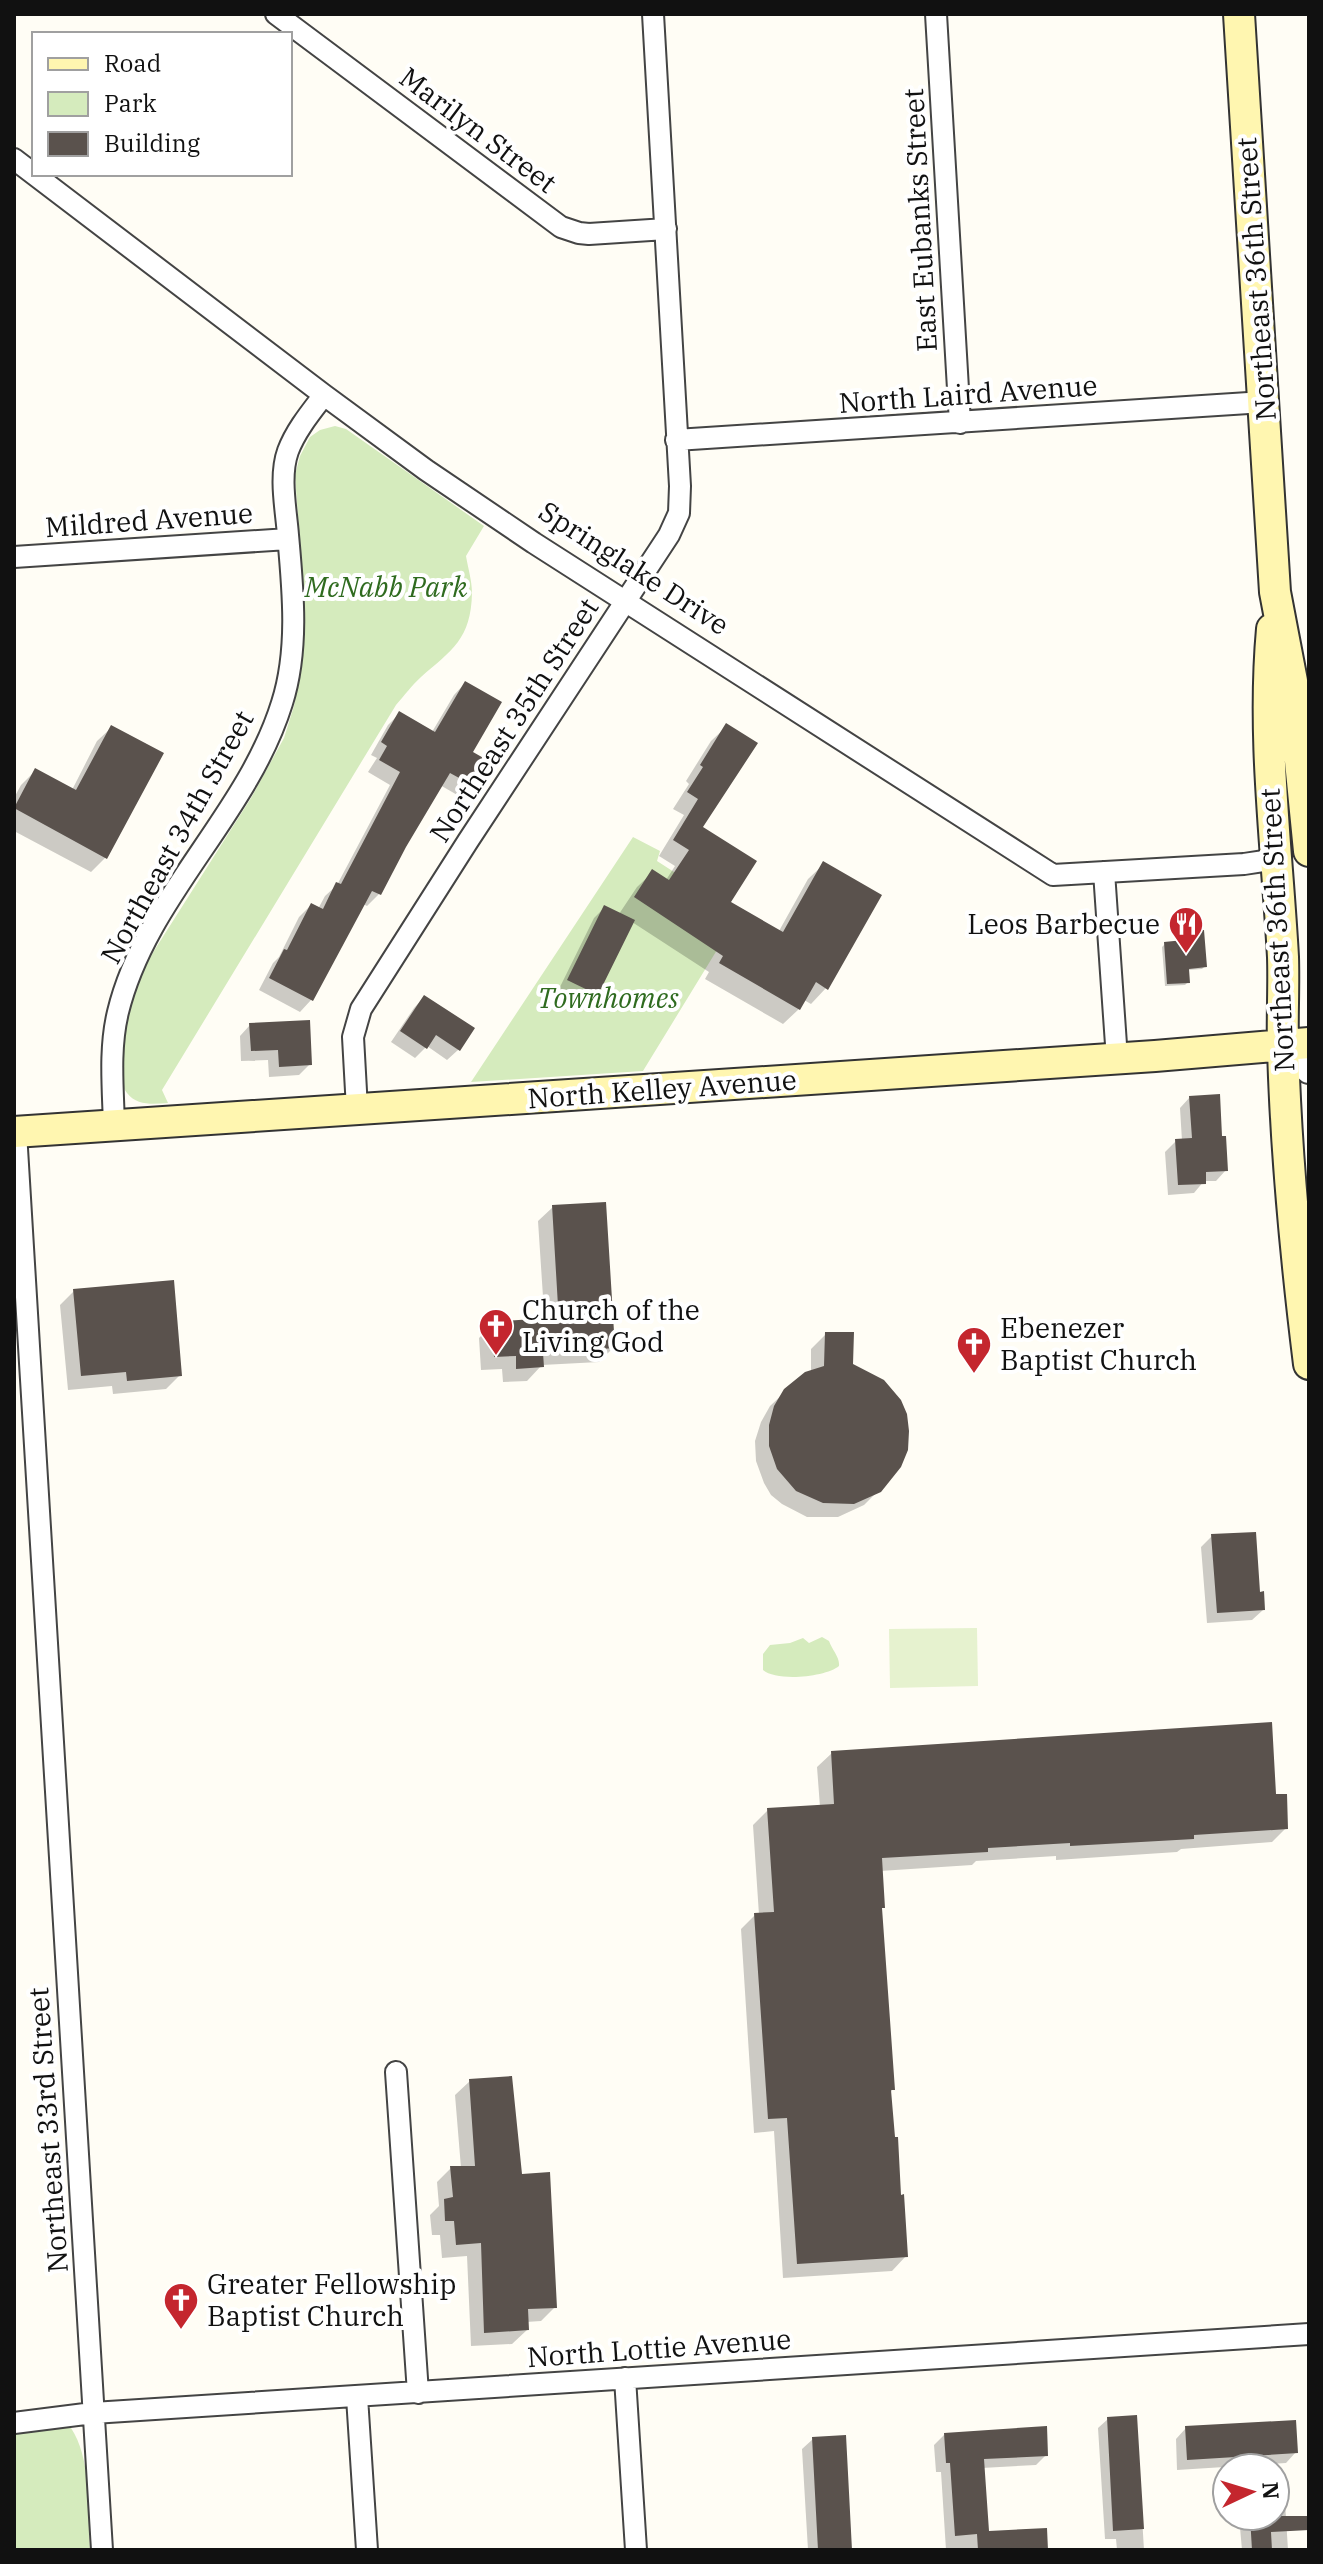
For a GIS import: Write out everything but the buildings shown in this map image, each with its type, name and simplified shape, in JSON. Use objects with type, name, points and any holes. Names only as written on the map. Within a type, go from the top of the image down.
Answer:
[{"type":"main road","name":"Northeast 36th Street","points":[[1239,14],[1275,592],[1292,681],[1309,853]]},
{"type":"main road","name":"Northeast 36th Street","points":[[1275,592],[1267,684],[1269,768],[1284,986],[1296,1045],[1295,1232],[1309,1364]]},
{"type":"main road","points":[[1277,859],[1309,853]]},
{"type":"main road","name":"North Kelley Avenue","points":[[15,1132],[1296,1045]]},
{"type":"street","name":"Marilyn Street","points":[[276,14],[561,227],[589,234],[666,229]]},
{"type":"street","name":"Northeast 35th Street","points":[[357,1109],[353,1037],[361,1009],[669,535],[679,513],[680,486],[653,14]]},
{"type":"street","name":"East Eubanks Street","points":[[936,14],[960,423]]},
{"type":"street","name":"Springlake Drive","points":[[14,159],[32,173]]},
{"type":"street","name":"Springlake Drive","points":[[36,176],[426,470],[1053,875],[1244,864],[1277,859]]},
{"type":"street","name":"Northeast 34th Street","points":[[114,1126],[114,1031],[135,961],[244,785],[267,742],[283,702],[292,643],[284,486],[287,454],[300,428],[324,395]]},
{"type":"street","name":"North Laird Avenue","points":[[676,440],[1264,402]]},
{"type":"street","name":"Mildred Avenue","points":[[14,557],[288,539]]},
{"type":"street","points":[[1104,872],[1117,1059]]},
{"type":"street","points":[[1296,1045],[1309,1070]]},
{"type":"street","name":"Northeast 33rd Street","points":[[15,1132],[102,2550]]},
{"type":"street","points":[[396,2072],[418,2393]]},
{"type":"street","name":"North Lottie Avenue","points":[[14,2423],[93,2413],[1309,2334]]},
{"type":"street","points":[[625,2378],[636,2550]]},
{"type":"street","points":[[357,2397],[367,2550]]},
{"type":"green space","name":"McNabb Park","points":[[335,426],[346,429],[484,526],[466,556],[472,593],[468,622],[458,642],[396,705],[162,1090],[168,1103],[140,1102],[127,1093],[121,1067],[125,1030],[140,976],[251,798],[284,738],[294,706],[304,643],[295,475],[310,437]]},
{"type":"green space","name":"Townhomes","points":[[633,837],[660,851],[657,861],[739,914],[643,1071],[471,1082]]},
{"type":"green space","points":[[977,1628],[978,1686],[890,1688],[889,1629]]},
{"type":"green space","points":[[822,1637],[829,1641],[838,1660],[839,1666],[833,1670],[790,1677],[763,1670],[763,1654],[770,1645],[803,1638],[809,1643]]},
{"type":"green space","points":[[71,2428],[83,2455],[88,2487],[90,2550],[14,2550],[14,2429]]},
{"type":"place","name":"Leos Barbecue","points":[[1186,955]]},
{"type":"place","name":"Church of the Living God","points":[[496,1357]]},
{"type":"place","name":"Ebenezer Baptist Church","points":[[974,1375]]},
{"type":"place","name":"Greater Fellowship Baptist Church","points":[[181,2331]]}]
